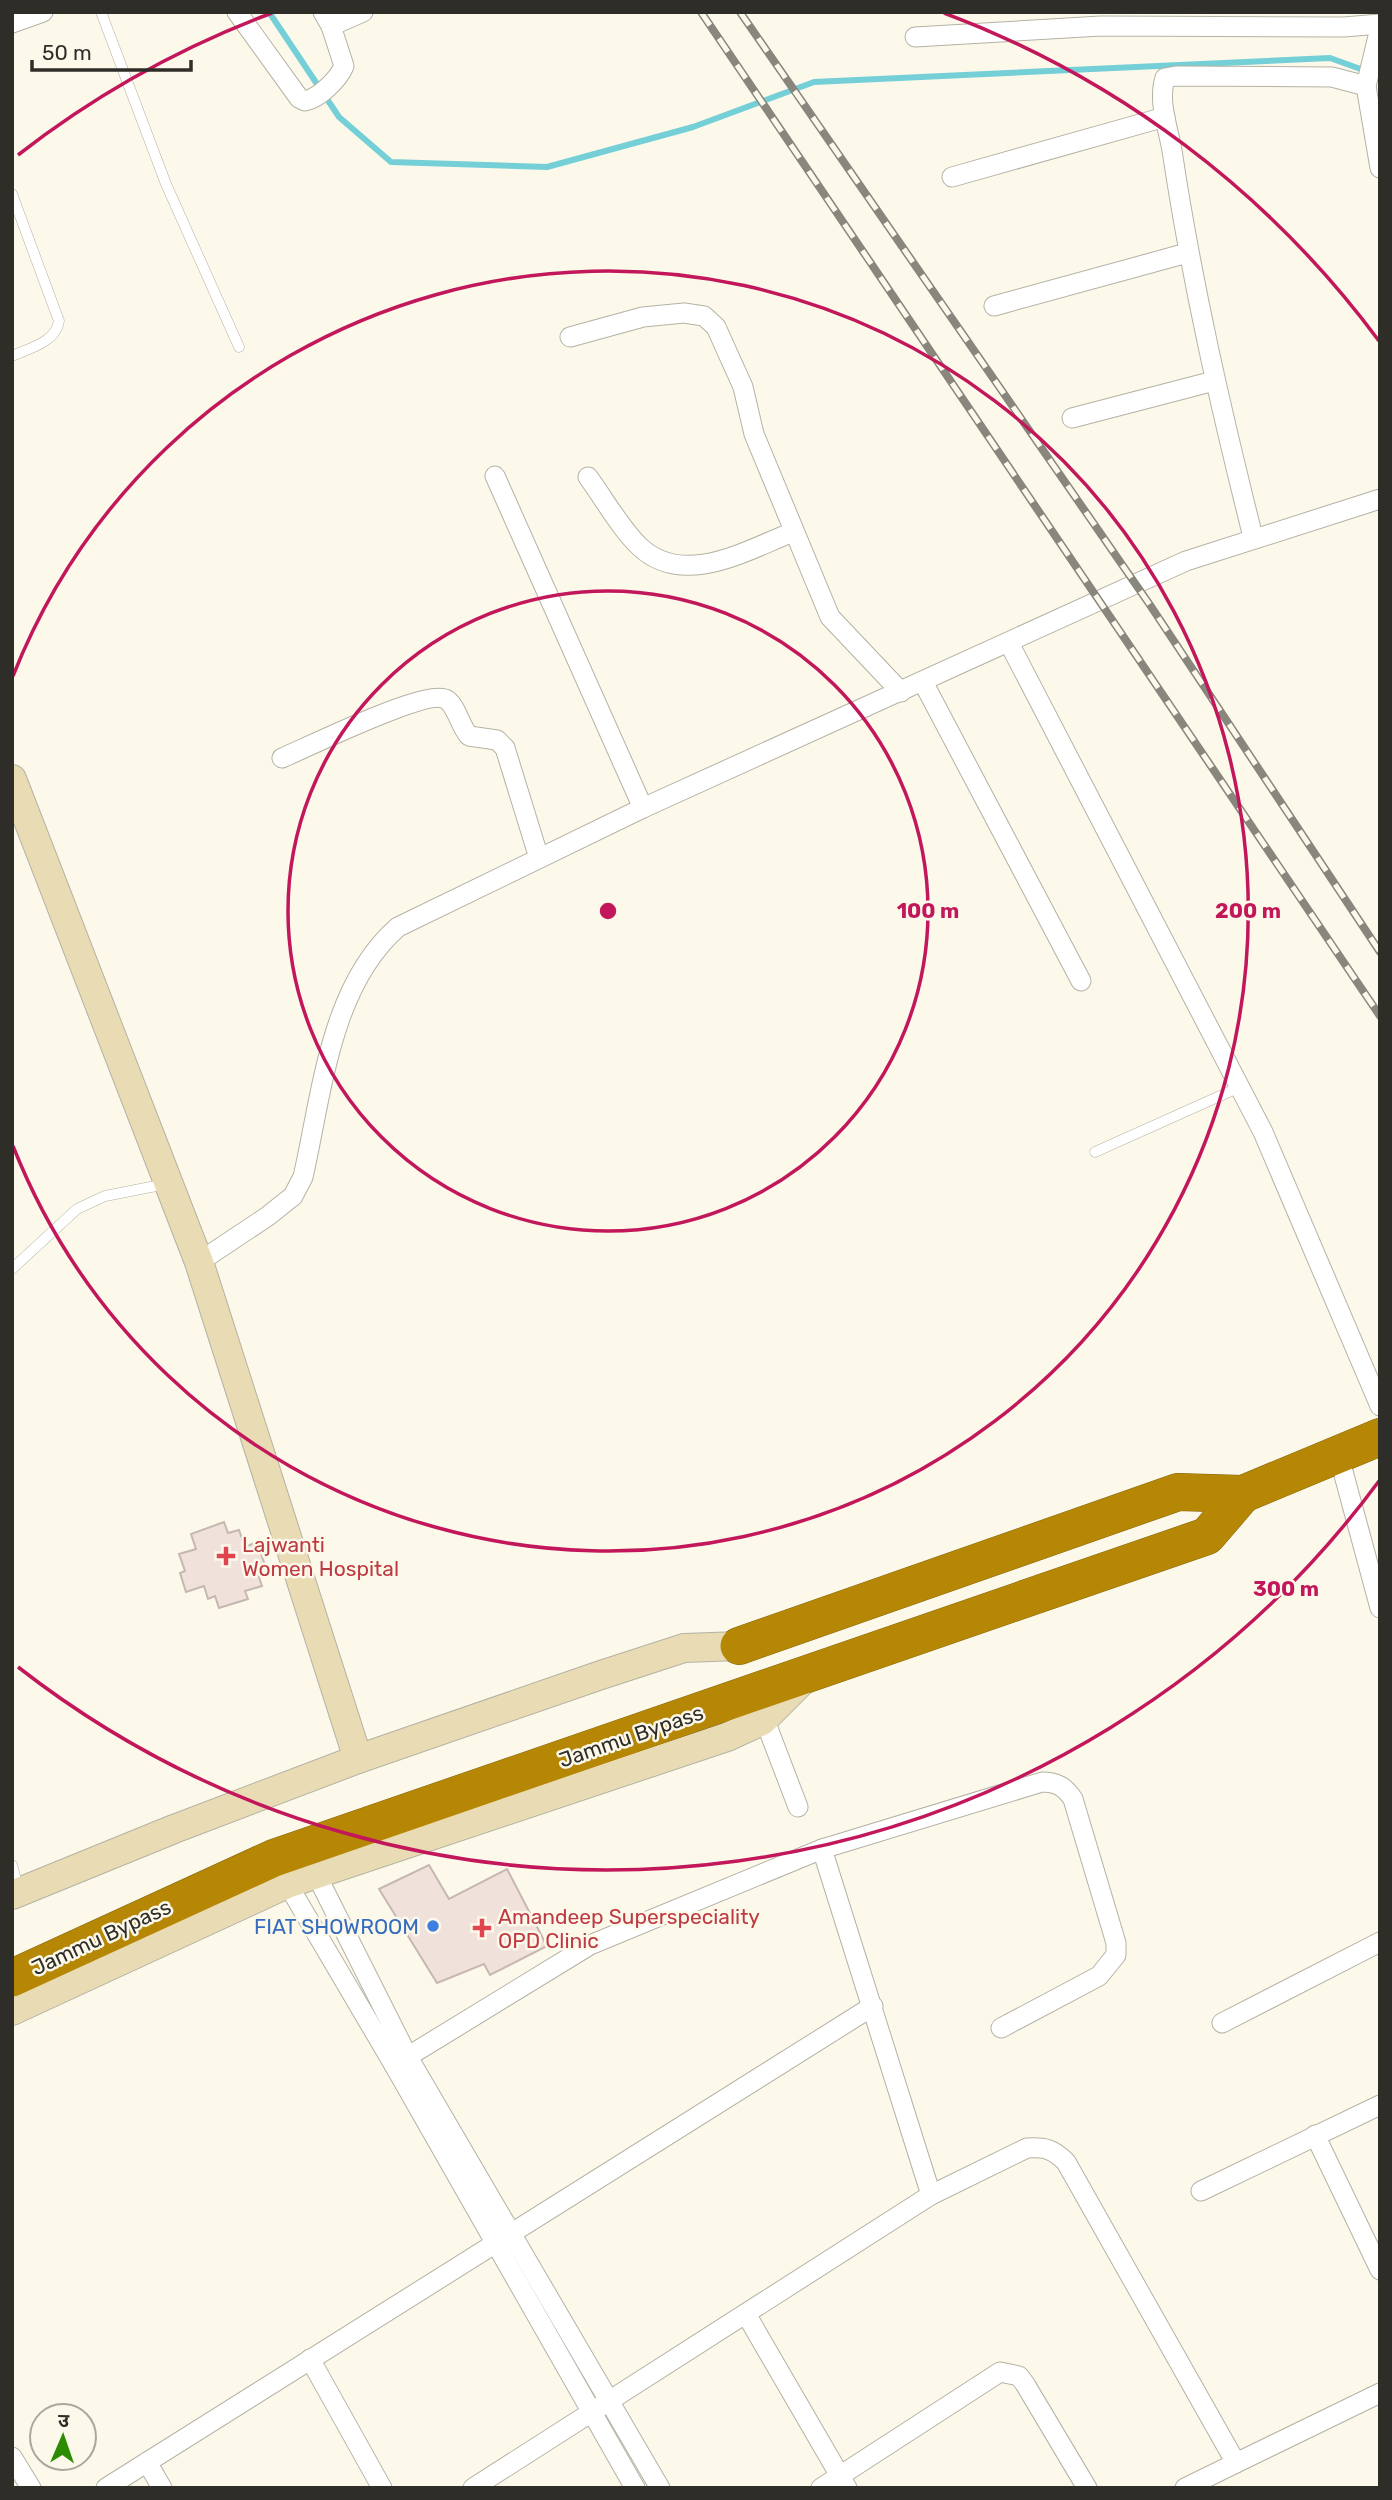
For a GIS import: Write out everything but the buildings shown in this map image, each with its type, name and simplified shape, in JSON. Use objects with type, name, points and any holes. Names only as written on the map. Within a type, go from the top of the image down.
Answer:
[{"type":"highway","name":"Jammu Bypass","points":[[739,1646],[1178,1492],[1243,1494],[1380,1437]]},
{"type":"highway","name":"Jammu Bypass","points":[[12,1978],[280,1871],[809,1674],[1207,1536],[1243,1494]]},
{"type":"street","points":[[12,23],[43,12]]},
{"type":"street","points":[[237,12],[299,98],[311,100],[332,83],[344,66],[327,19],[363,12]]},
{"type":"street","points":[[915,37],[1101,26],[1344,27],[1378,33],[1367,82],[1380,168]]},
{"type":"street","points":[[1253,537],[1214,381],[1187,253],[1165,117],[1163,85],[1169,76],[1332,78],[1367,82]]},
{"type":"street","points":[[952,177],[1165,117]]},
{"type":"street","points":[[994,306],[1187,253]]},
{"type":"street","points":[[570,337],[643,317],[684,313],[704,316],[716,327],[743,387],[754,434],[830,617],[901,691]]},
{"type":"street","points":[[1072,418],[1214,381]]},
{"type":"street","points":[[495,476],[643,808]]},
{"type":"street","points":[[588,477],[638,546],[654,558],[670,565],[689,567],[727,558],[793,532]]},
{"type":"street","points":[[199,1262],[293,1196],[303,1177],[341,1013],[362,966],[376,946],[398,927],[643,808],[1186,561],[1253,537],[1380,499]]},
{"type":"street","points":[[1009,643],[1264,1132],[1380,1406]]},
{"type":"street","points":[[923,682],[1081,981]]},
{"type":"street","points":[[282,758],[405,704],[441,697],[449,700],[470,736],[497,740],[505,748],[539,858]]},
{"type":"street","points":[[12,779],[199,1262],[358,1759]]},
{"type":"street","points":[[1338,1453],[1380,1608]]},
{"type":"street","points":[[15,1884],[358,1759],[684,1648],[739,1646]]},
{"type":"street","points":[[12,2011],[280,1871],[316,1874],[727,1737],[764,1718],[809,1674]]},
{"type":"street","points":[[764,1718],[798,1807]]},
{"type":"street","points":[[401,2061],[590,1945],[822,1849],[1042,1782],[1054,1782],[1066,1789],[1078,1813],[1116,1943],[1116,1955],[1099,1976],[1001,2028]]},
{"type":"street","points":[[822,1849],[931,2195]]},
{"type":"street","points":[[280,1871],[511,2233],[660,2488]]},
{"type":"street","points":[[316,1874],[401,2061],[494,2244],[635,2488]]},
{"type":"street","points":[[1222,2023],[1380,1942]]},
{"type":"street","points":[[106,2488],[873,2006]]},
{"type":"street","points":[[1201,2191],[1380,2105]]},
{"type":"street","points":[[1315,2135],[1380,2270]]},
{"type":"street","points":[[473,2488],[931,2195],[1027,2148],[1044,2147],[1056,2151],[1066,2162],[1236,2463]]},
{"type":"street","points":[[746,2314],[843,2482]]},
{"type":"street","points":[[310,2360],[382,2488]]},
{"type":"street","points":[[821,2488],[843,2482],[989,2377],[1010,2373],[1025,2384],[1087,2488]]},
{"type":"street","points":[[1185,2488],[1380,2393]]},
{"type":"street","points":[[12,2457],[31,2488]]},
{"type":"street","points":[[147,2462],[162,2488]]},
{"type":"lane","points":[[101,12],[166,184],[239,347]]},
{"type":"lane","points":[[12,194],[59,321],[58,330],[49,339],[12,356]]},
{"type":"lane","points":[[1095,1152],[1240,1087]]},
{"type":"lane","points":[[12,1269],[77,1209],[105,1196],[170,1184]]},
{"type":"waterway","points":[[269,12],[339,117],[391,162],[547,167],[693,127],[814,82],[1330,58],[1380,76]]},
{"type":"railway","points":[[701,12],[1380,1016]]},
{"type":"railway","points":[[740,12],[1150,605],[1380,952]]},
{"type":"place","name":"Lajwanti Women Hospital","points":[[226,1556]]},
{"type":"place","name":"FIAT SHOWROOM","points":[[433,1926]]},
{"type":"place","name":"Amandeep Superspeciality OPD Clinic","points":[[482,1928]]}]
